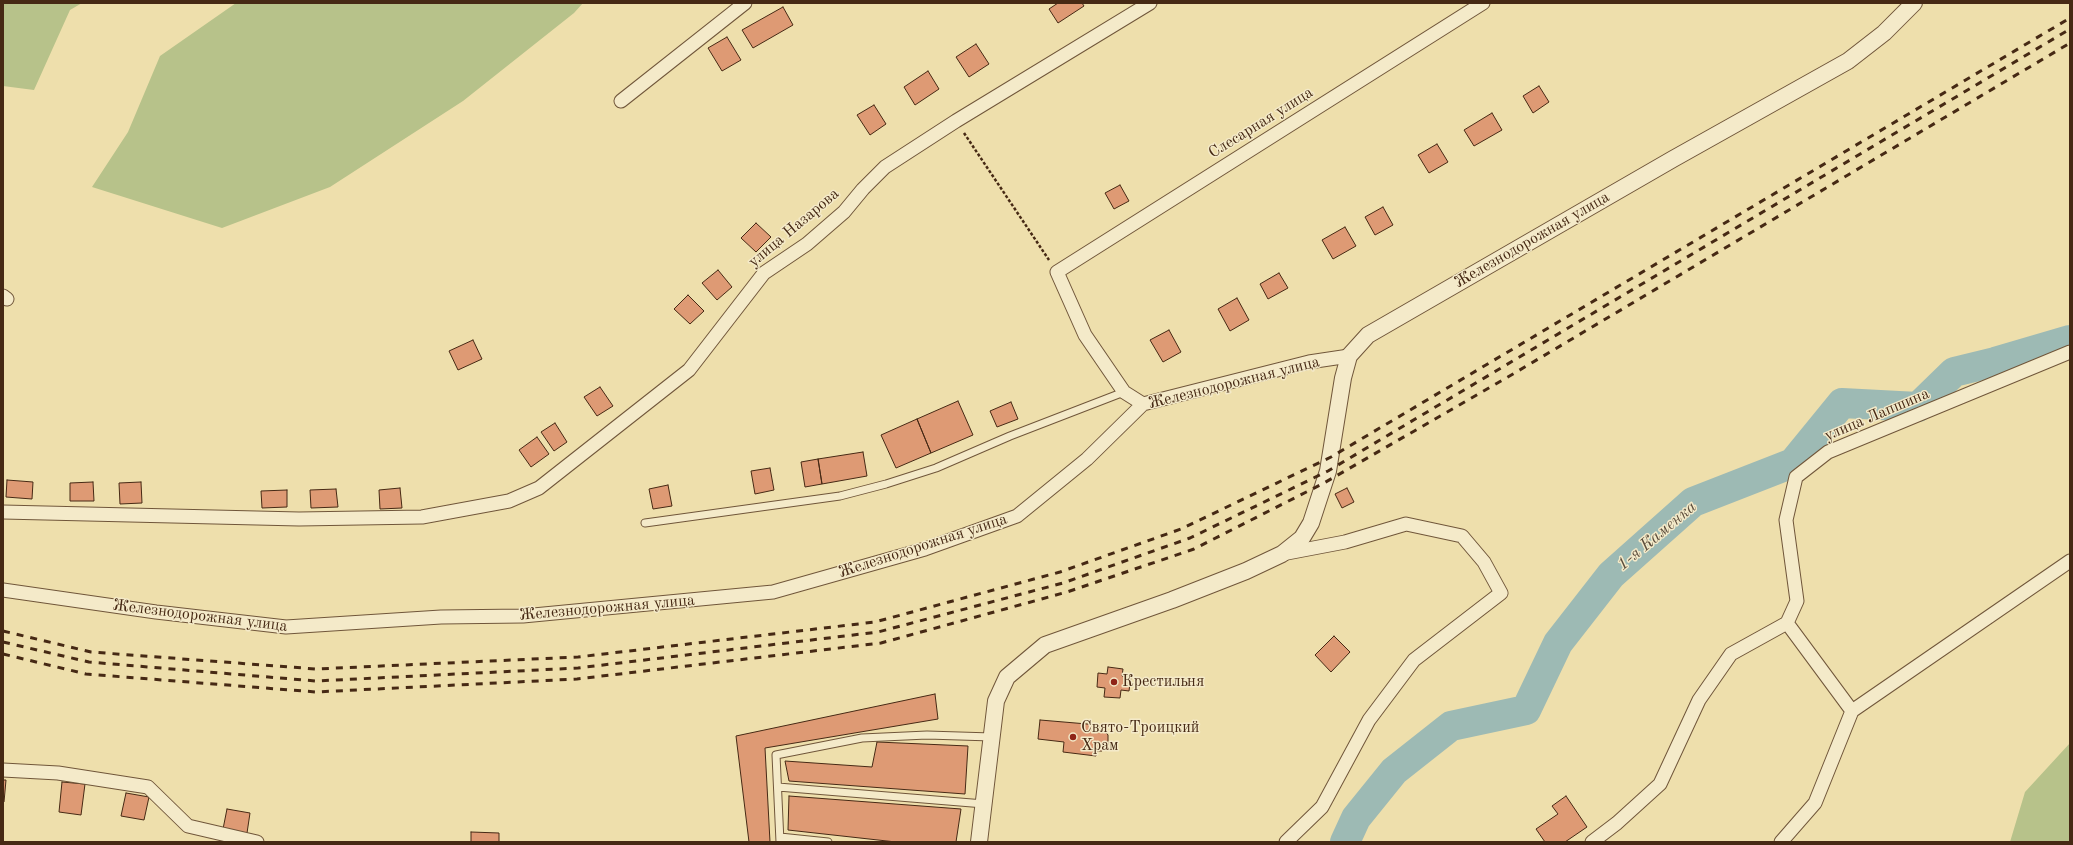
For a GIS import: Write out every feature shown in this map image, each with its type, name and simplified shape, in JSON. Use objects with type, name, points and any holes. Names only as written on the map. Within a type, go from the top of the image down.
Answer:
[{"type":"street","points":[[621,101],[745,3]]},
{"type":"street","name":"улица Назарова","points":[[3,512],[299,519],[422,517],[509,501],[539,488],[688,370],[764,272],[807,244],[844,212],[863,189],[885,167],[956,121],[1150,3]]},
{"type":"street","name":"Слесарная улица","points":[[1057,272],[1483,3]]},
{"type":"street","name":"Железнодорожная улица","points":[[3,590],[156,612],[286,627],[441,617],[523,616],[773,592],[925,549],[1017,516],[1087,459],[1143,404],[1309,362],[1349,356],[1368,335],[1673,159],[1848,61],[1884,33],[1914,3]]},
{"type":"street","points":[[1057,272],[1086,335],[1124,392],[1143,404]]},
{"type":"street","name":"улица Лапшина","points":[[1787,623],[1797,601],[1786,520],[1796,477],[1828,452],[2070,352]]},
{"type":"street","points":[[1282,554],[1302,538],[1311,523],[1328,471],[1343,378],[1349,356]]},
{"type":"street","points":[[978,842],[996,700],[1007,676],[1044,645],[1172,600],[1282,554],[1345,542],[1406,524],[1462,536],[1484,562],[1501,593],[1414,660],[1369,720],[1322,807],[1286,842]]},
{"type":"street","points":[[1781,842],[1815,803],[1852,711],[2070,561]]},
{"type":"street","points":[[1592,842],[1618,823],[1660,784],[1699,700],[1731,654],[1787,623],[1852,711]]},
{"type":"street","points":[[3,770],[58,773],[148,787],[188,826],[257,842]]},
{"type":"lane","points":[[644,523],[840,496],[886,484],[936,468],[1010,436],[1124,392]]},
{"type":"lane","points":[[828,842],[780,840],[776,755],[862,738],[927,735],[992,737]]},
{"type":"lane","points":[[778,787],[984,804]]},
{"type":"path","points":[[956,121],[1057,272]]},
{"type":"green space","points":[[3,3],[82,3],[70,10],[34,90],[3,86]]},
{"type":"green space","points":[[236,3],[583,3],[574,13],[463,101],[330,187],[222,228],[92,187],[128,132],[160,56]]},
{"type":"green space","points":[[2070,743],[2070,842],[2010,842],[2025,792]]},
{"type":"building","points":[[1058,3],[1082,3],[1084,6],[1058,23],[1049,9]]},
{"type":"building","points":[[783,7],[793,25],[753,48],[742,30]]},
{"type":"building","points":[[727,37],[741,60],[722,71],[708,48]]},
{"type":"building","points":[[976,44],[989,64],[969,77],[956,57]]},
{"type":"building","points":[[928,71],[939,89],[915,105],[904,87]]},
{"type":"building","points":[[1539,86],[1549,102],[1533,113],[1523,96]]},
{"type":"building","points":[[874,105],[886,124],[870,135],[857,115]]},
{"type":"building","points":[[1492,113],[1502,130],[1474,146],[1464,130]]},
{"type":"building","points":[[1437,144],[1448,162],[1429,173],[1418,155]]},
{"type":"building","points":[[1120,185],[1129,201],[1114,209],[1105,193]]},
{"type":"building","points":[[1383,207],[1393,225],[1375,235],[1365,217]]},
{"type":"building","points":[[756,223],[771,237],[756,252],[741,238]]},
{"type":"building","points":[[1345,227],[1356,246],[1333,259],[1322,240]]},
{"type":"building","points":[[718,270],[732,287],[717,300],[702,283]]},
{"type":"building","points":[[1279,273],[1288,288],[1268,299],[1260,284]]},
{"type":"building","points":[[688,295],[704,311],[690,324],[674,309]]},
{"type":"building","points":[[1237,298],[1249,320],[1230,331],[1218,309]]},
{"type":"building","points":[[1169,330],[1181,352],[1163,362],[1150,340]]},
{"type":"building","points":[[473,340],[482,359],[458,370],[449,351]]},
{"type":"building","points":[[600,387],[613,406],[597,416],[584,397]]},
{"type":"building","points":[[958,401],[973,435],[931,453],[917,419]]},
{"type":"building","points":[[1011,402],[1018,419],[997,427],[990,411]]},
{"type":"building","points":[[917,419],[931,453],[896,468],[881,435]]},
{"type":"building","points":[[555,423],[567,442],[554,451],[541,432]]},
{"type":"building","points":[[537,437],[549,454],[531,467],[519,450]]},
{"type":"building","points":[[863,452],[867,476],[822,484],[818,459]]},
{"type":"building","points":[[818,459],[822,484],[805,487],[801,462]]},
{"type":"building","points":[[770,468],[774,490],[755,494],[751,471]]},
{"type":"building","points":[[7,480],[33,482],[32,499],[6,497]]},
{"type":"building","points":[[93,482],[94,501],[70,501],[70,483]]},
{"type":"building","points":[[141,482],[142,503],[120,504],[119,483]]},
{"type":"building","points":[[668,485],[672,506],[653,509],[649,489]]},
{"type":"building","points":[[400,488],[402,508],[380,509],[379,490]]},
{"type":"building","points":[[1347,488],[1354,502],[1342,508],[1335,494]]},
{"type":"building","points":[[336,489],[338,507],[311,508],[310,490]]},
{"type":"building","points":[[287,490],[287,507],[262,508],[261,491]]},
{"type":"building","points":[[1334,636],[1350,652],[1331,672],[1315,655]]},
{"type":"building","name":"Крестильня","points":[[1108,667],[1123,669],[1122,676],[1131,677],[1129,691],[1121,690],[1120,698],[1104,697],[1105,688],[1097,687],[1098,673],[1107,674]]},
{"type":"building","points":[[935,694],[938,719],[765,748],[770,842],[749,842],[736,736]]},
{"type":"building","name":"Свято-Троицкий Храм","points":[[1040,720],[1099,725],[1099,729],[1104,730],[1108,735],[1108,745],[1102,751],[1097,751],[1096,756],[1063,752],[1064,742],[1038,739]]},
{"type":"building","points":[[877,742],[968,746],[965,794],[789,781],[785,761],[872,767]]},
{"type":"building","points":[[3,780],[6,780],[4,802],[3,802]]},
{"type":"building","points":[[62,782],[85,784],[81,815],[59,812]]},
{"type":"building","points":[[126,793],[149,797],[144,820],[121,816]]},
{"type":"building","points":[[789,796],[961,809],[956,842],[896,842],[788,830]]},
{"type":"building","points":[[1566,796],[1587,827],[1565,842],[1545,842],[1536,829],[1558,814],[1552,806]]},
{"type":"building","points":[[227,809],[250,813],[247,833],[223,829]]},
{"type":"building","points":[[471,832],[499,833],[499,842],[471,842]]},
{"type":"waterway","name":"1-я Каменка","points":[[1345,842],[1356,818],[1394,771],[1451,726],[1526,710],[1558,643],[1611,575],[1693,502],[1793,463],[1842,403],[1918,407],[1954,372],[1995,362],[2070,340]]},
{"type":"railway","points":[[3,631],[91,652],[316,669],[578,657],[875,622],[1060,572],[1181,529],[1331,457],[2070,18]]},
{"type":"railway","points":[[3,642],[89,662],[316,681],[578,668],[878,632],[1063,583],[1190,538],[1328,471],[2070,29]]},
{"type":"railway","points":[[3,654],[86,674],[316,692],[577,679],[881,643],[1067,592],[1194,549],[1324,483],[1513,374],[2070,43]]},
{"type":"place","name":"Крестильня","points":[[1114,682]]},
{"type":"place","name":"Свято-Троицкий Храм","points":[[1073,737]]}]
